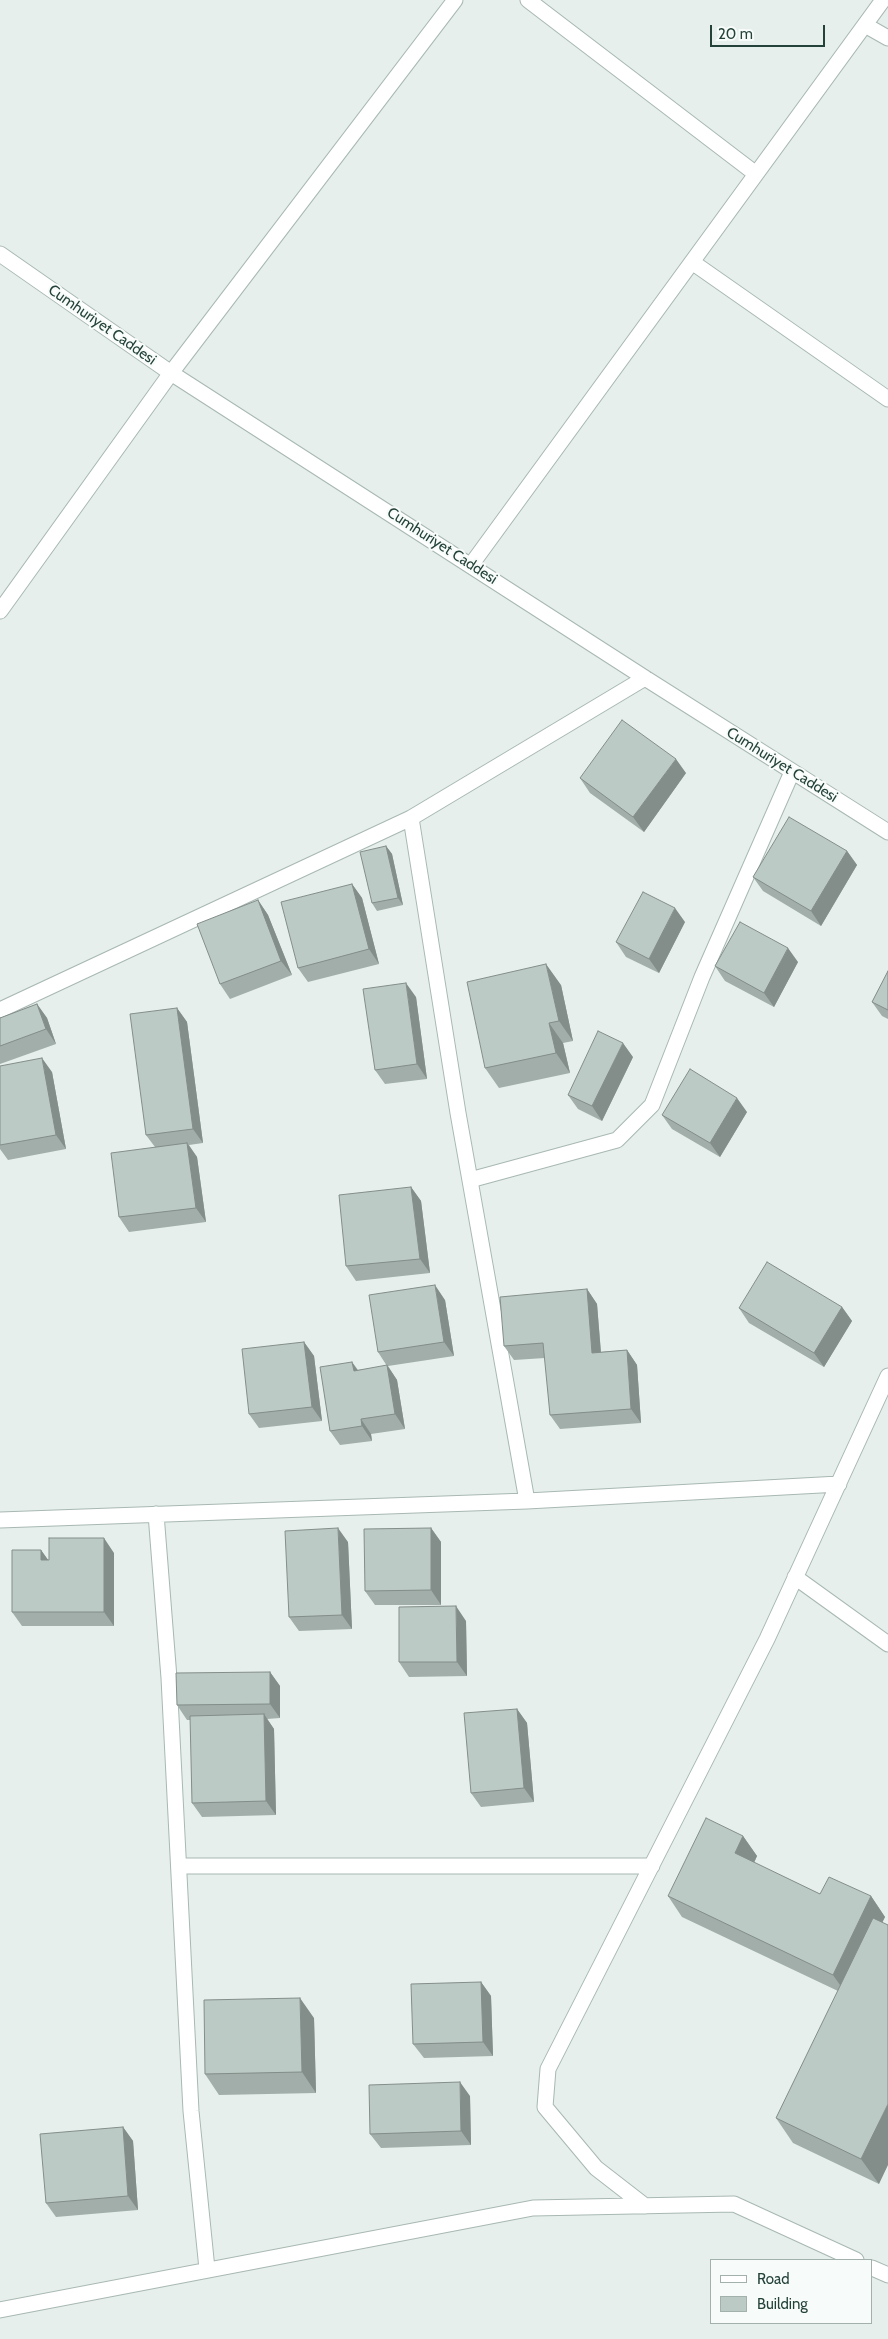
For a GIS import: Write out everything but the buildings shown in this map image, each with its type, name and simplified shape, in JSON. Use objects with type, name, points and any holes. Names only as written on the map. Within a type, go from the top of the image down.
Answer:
[{"type":"street","points":[[0,611],[171,373],[455,0]]},
{"type":"street","points":[[528,0],[756,174]]},
{"type":"street","points":[[470,565],[883,0]]},
{"type":"street","points":[[865,25],[888,38]]},
{"type":"street","name":"Cumhuriyet Caddesi","points":[[0,254],[171,373],[644,678],[888,832]]},
{"type":"street","points":[[692,262],[888,400]]},
{"type":"street","points":[[0,1010],[411,818],[644,678]]},
{"type":"street","points":[[470,1180],[617,1140],[652,1105],[702,977],[792,772]]},
{"type":"street","points":[[411,818],[470,1180],[527,1500]]},
{"type":"street","points":[[645,2206],[596,2168],[545,2107],[548,2068],[767,1639],[888,1376]]},
{"type":"street","points":[[0,1520],[527,1500],[839,1484]]},
{"type":"street","points":[[156,1514],[169,1678],[191,2111],[207,2269]]},
{"type":"street","points":[[795,1577],[888,1644]]},
{"type":"street","points":[[179,1866],[652,1866]]},
{"type":"street","points":[[0,2310],[533,2208],[734,2204],[854,2259]]},
{"type":"street","points":[[873,2268],[888,2275]]}]
